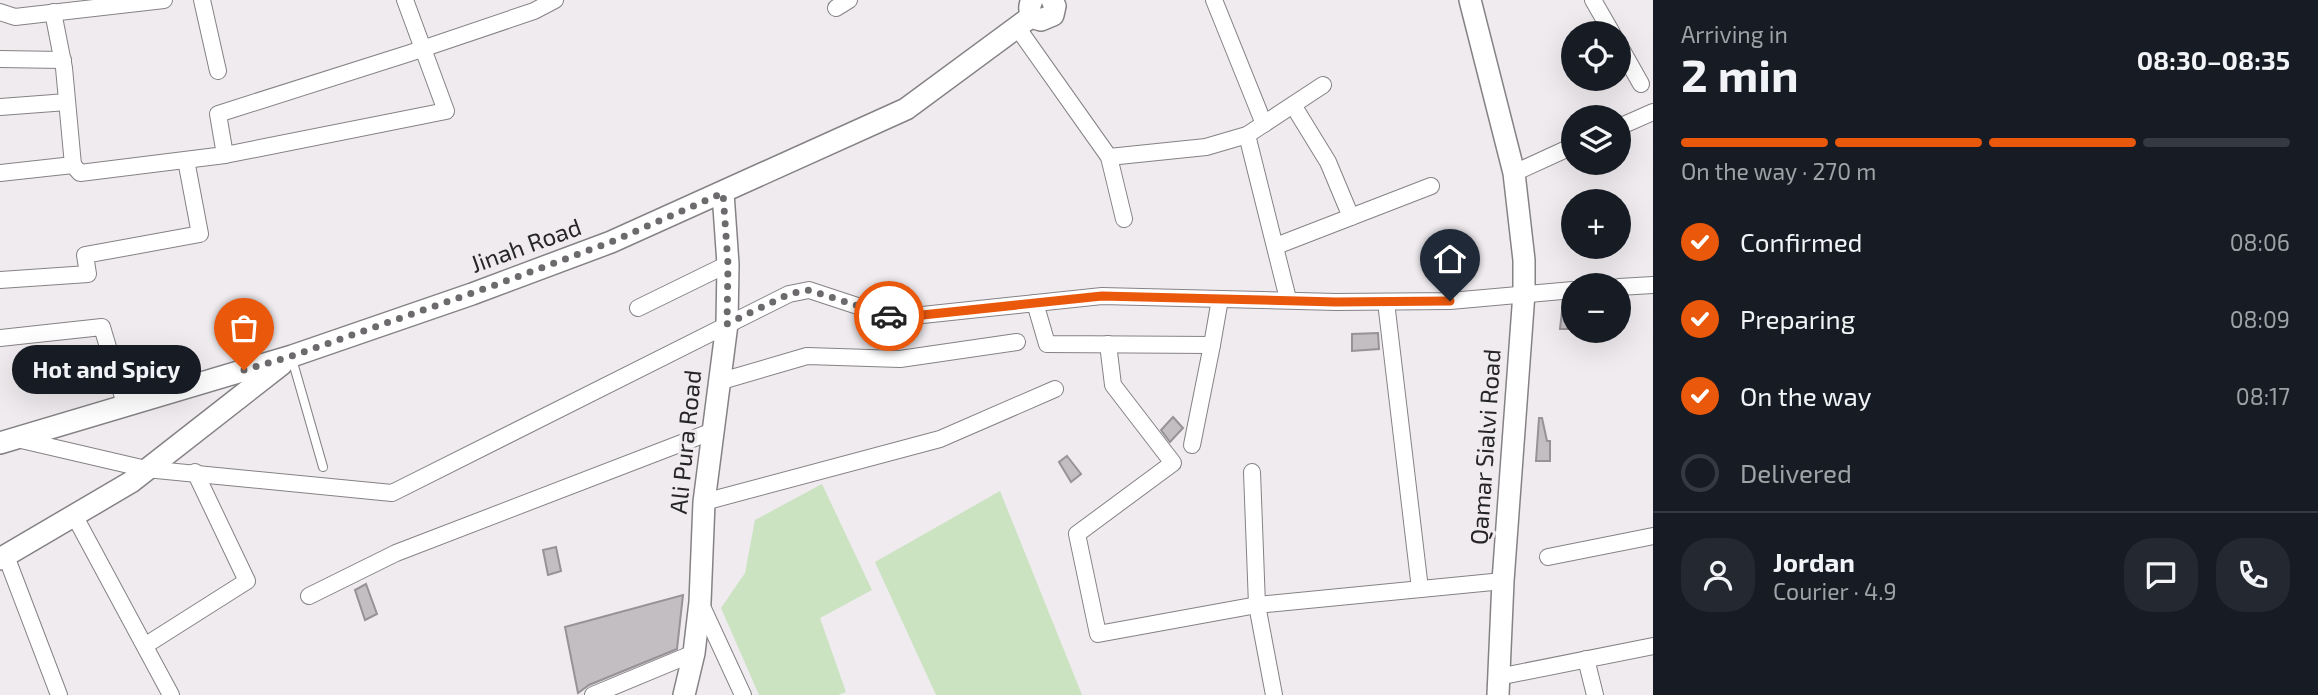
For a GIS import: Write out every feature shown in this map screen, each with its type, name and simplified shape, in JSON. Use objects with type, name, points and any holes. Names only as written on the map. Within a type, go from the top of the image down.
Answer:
[{"type":"street","points":[[0,12],[15,17],[156,0]]},
{"type":"street","points":[[202,0],[218,71]]},
{"type":"street","points":[[53,12],[63,60],[73,165],[80,173],[225,156],[446,111],[405,0]]},
{"type":"street","points":[[225,156],[218,114],[422,49],[534,11],[555,0]]},
{"type":"street","points":[[1214,0],[1264,124]]},
{"type":"street","name":"Qamar Sialvi Road","points":[[1470,0],[1514,173],[1524,260],[1498,686]]},
{"type":"street","points":[[1593,0],[1605,21]]},
{"type":"street","name":"Jinah Road","points":[[7,440],[292,356],[472,294],[611,242],[906,109],[1027,14],[1046,20],[1053,15],[1057,2]]},
{"type":"street","points":[[1027,14],[1109,157],[1124,219]]},
{"type":"street","points":[[0,59],[63,60]]},
{"type":"street","points":[[1631,66],[1641,84]]},
{"type":"street","points":[[1109,157],[1206,147],[1247,135],[1323,85]]},
{"type":"street","points":[[0,107],[67,102]]},
{"type":"street","points":[[1293,105],[1328,162],[1351,217]]},
{"type":"street","points":[[1631,123],[1653,113]]},
{"type":"street","points":[[1247,135],[1288,299]]},
{"type":"street","points":[[1514,173],[1561,151]]},
{"type":"street","points":[[0,281],[88,274],[85,255],[200,234],[186,160]]},
{"type":"street","points":[[0,173],[73,165]]},
{"type":"street","points":[[1276,246],[1431,186]]},
{"type":"street","name":"Ali Pura Road","points":[[684,695],[694,653],[700,602],[704,502],[727,324],[728,264],[723,193]]},
{"type":"street","points":[[638,307],[728,264]]},
{"type":"street","points":[[1631,286],[1653,285]]},
{"type":"street","points":[[7,440],[146,469],[391,493],[727,324],[789,294],[809,290],[894,318],[1102,296],[1386,302],[1450,301],[1561,291]]},
{"type":"street","points":[[1192,445],[1220,299]]},
{"type":"street","points":[[1386,302],[1420,589]]},
{"type":"street","points":[[1035,303],[1047,344],[1212,345]]},
{"type":"street","points":[[0,338],[102,327],[125,404]]},
{"type":"street","points":[[718,382],[807,356],[900,359],[1017,342]]},
{"type":"street","points":[[1108,344],[1113,385],[1173,463],[1077,534],[1098,634],[1257,605],[1503,581]]},
{"type":"street","points":[[60,695],[3,558],[131,482],[292,356]]},
{"type":"street","points":[[704,502],[940,439],[1055,389]]},
{"type":"street","points":[[309,596],[396,553],[713,431]]},
{"type":"street","points":[[146,645],[247,581],[195,472]]},
{"type":"street","points":[[1252,472],[1257,605],[1274,695]]},
{"type":"street","points":[[74,514],[171,695]]},
{"type":"street","points":[[1548,558],[1653,536]]},
{"type":"street","points":[[700,602],[743,695]]},
{"type":"street","points":[[1498,686],[1586,659],[1653,646]]},
{"type":"street","points":[[593,695],[694,653]]},
{"type":"street","points":[[1586,659],[1595,695]]},
{"type":"lane","points":[[292,356],[323,467]]},
{"type":"green space","points":[[822,484],[872,590],[820,618],[846,692],[838,695],[759,695],[721,608],[745,573],[755,520]]},
{"type":"green space","points":[[1000,491],[1082,695],[936,695],[875,562]]},
{"type":"building","points":[[1378,333],[1379,349],[1352,351],[1352,334]]},
{"type":"building","points":[[1173,417],[1183,428],[1170,442],[1161,430]]},
{"type":"building","points":[[1539,418],[1542,418],[1547,441],[1550,441],[1550,461],[1536,461]]},
{"type":"building","points":[[1067,456],[1081,474],[1071,482],[1059,462]]},
{"type":"building","points":[[556,547],[561,571],[548,575],[543,550]]},
{"type":"building","points":[[366,584],[377,614],[365,620],[355,590]]},
{"type":"building","points":[[683,595],[677,649],[589,685],[578,693],[565,627]]},
{"type":"way so far","points":[[244,370],[292,356],[495,285],[611,242],[723,193],[728,264],[727,324],[789,294],[809,290],[889,316]]},
{"type":"place","name":"Hot and Spicy","points":[[244,370]]},
{"type":"route","points":[[889,316],[894,318],[1102,296],[1336,302],[1450,301]]}]
